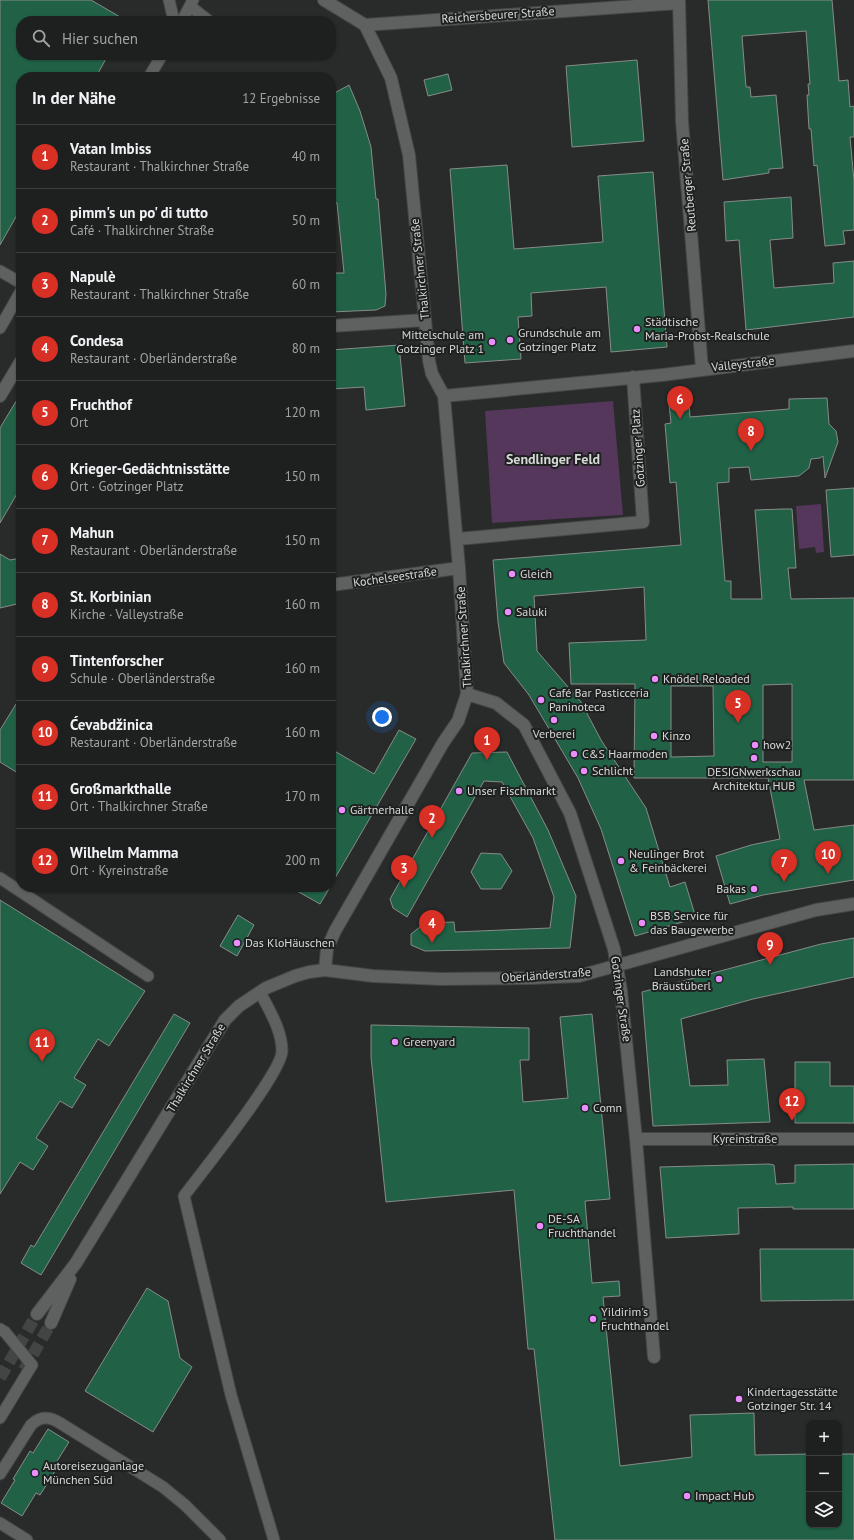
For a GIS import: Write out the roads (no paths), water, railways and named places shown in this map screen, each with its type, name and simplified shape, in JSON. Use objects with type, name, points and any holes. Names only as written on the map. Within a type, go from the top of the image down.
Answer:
[{"type":"street","points":[[324,0],[365,25]]},
{"type":"street","name":"Reichersbeurer Straße","points":[[365,25],[679,1]]},
{"type":"street","name":"Reutberger Straße","points":[[679,1],[682,121],[702,369]]},
{"type":"street","name":"Thalkirchner Straße","points":[[37,1314],[76,1263],[225,1020],[239,1006],[260,992],[295,976],[325,970],[327,949],[334,931],[458,721],[467,694],[457,539],[444,396],[432,374],[425,320],[409,155],[404,128],[391,78],[365,25]]},
{"type":"street","points":[[336,326],[425,320]]},
{"type":"street","name":"Valleystraße","points":[[633,377],[854,351]]},
{"type":"street","points":[[0,396],[16,370]]},
{"type":"street","points":[[444,396],[633,377]]},
{"type":"street","name":"Gotzinger Platz","points":[[457,539],[643,522],[633,377]]},
{"type":"street","name":"Kochelseestraße","points":[[336,584],[459,568]]},
{"type":"street","name":"Gotzinger Straße","points":[[467,694],[496,703],[524,725],[570,813],[618,966],[636,1139],[654,1357]]},
{"type":"street","name":"Oberländerstraße","points":[[325,970],[356,974],[434,978],[532,978],[579,976],[816,910],[854,904]]},
{"type":"street","name":"Kyreinstraße","points":[[636,1139],[854,1138]]},
{"type":"street","name":"Thalkirchner Straße","points":[[51,1323],[76,1263]]},
{"type":"lane","points":[[169,0],[173,16]]},
{"type":"lane","points":[[185,16],[192,3],[204,16]]},
{"type":"lane","points":[[152,72],[159,60]]},
{"type":"lane","points":[[0,271],[16,280]]},
{"type":"lane","points":[[0,328],[16,300]]},
{"type":"lane","points":[[0,878],[16,889]]},
{"type":"lane","points":[[21,892],[148,976]]},
{"type":"lane","points":[[260,992],[278,1030],[281,1041],[281,1060],[243,1116],[184,1196],[232,1395],[274,1540]]},
{"type":"lane","points":[[0,1328],[32,1365],[0,1418]]},
{"type":"lane","points":[[0,1474],[31,1425],[37,1420],[49,1417],[60,1422],[163,1487],[185,1505],[220,1540]]},
{"type":"lane","points":[[0,1523],[28,1540]]},
{"type":"tunnel","points":[[0,1378],[37,1314]]},
{"type":"tunnel","points":[[24,1370],[51,1323]]},
{"type":"place","name":"Städtische Maria-Probst-Realschule","points":[[637,329]]},
{"type":"place","name":"Grundschule am Gotzinger Platz","points":[[510,340]]},
{"type":"place","name":"Mittelschule am Gotzinger Platz 1","points":[[492,342]]},
{"type":"place","name":"Krieger-Gedächtnisstätte","points":[[680,419]]},
{"type":"place","name":"St. Korbinian","points":[[751,451]]},
{"type":"place","name":"Gleich","points":[[512,574]]},
{"type":"place","name":"Saluki","points":[[508,612]]},
{"type":"place","name":"Knödel Reloaded","points":[[655,679]]},
{"type":"place","name":"Café Bar Pasticceria Paninoteca","points":[[541,700]]},
{"type":"place","name":"Verberei","points":[[554,720]]},
{"type":"place","name":"Fruchthof","points":[[738,723]]},
{"type":"place","name":"Kinzo","points":[[654,736]]},
{"type":"place","name":"how2","points":[[755,745]]},
{"type":"place","name":"C&S Haarmoden","points":[[574,754]]},
{"type":"place","name":"DESIGNwerkschau Architektur HUB","points":[[754,758]]},
{"type":"place","name":"Vatan Imbiss","points":[[487,760]]},
{"type":"place","name":"Schlicht","points":[[584,771]]},
{"type":"place","name":"Unser Fischmarkt","points":[[459,791]]},
{"type":"place","name":"Gärtnerhalle","points":[[342,810]]},
{"type":"place","name":"pimm's un po' di tutto","points":[[432,838]]},
{"type":"place","name":"Neulinger Brot & Feinbäckerei","points":[[621,861]]},
{"type":"place","name":"Ćevabdžinica","points":[[828,874]]},
{"type":"place","name":"Mahun","points":[[784,882]]},
{"type":"place","name":"Napulè","points":[[404,888]]},
{"type":"place","name":"Bakas","points":[[754,889]]},
{"type":"place","name":"BSB Service für das Baugewerbe","points":[[642,923]]},
{"type":"place","name":"Das KloHäuschen","points":[[237,943]]},
{"type":"place","name":"Condesa","points":[[432,943]]},
{"type":"place","name":"Tintenforscher","points":[[770,965]]},
{"type":"place","name":"Landshuter Bräustüberl","points":[[719,979]]},
{"type":"place","name":"Greenyard","points":[[395,1042]]},
{"type":"place","name":"Großmarkthalle","points":[[42,1062]]},
{"type":"place","name":"Comn","points":[[585,1108]]},
{"type":"place","name":"Wilhelm Mamma","points":[[792,1121]]},
{"type":"place","name":"DE-SA Fruchthandel","points":[[540,1226]]},
{"type":"place","name":"Yildirim's Fruchthandel","points":[[593,1319]]},
{"type":"place","name":"Kindertagesstätte Gotzinger Str. 14","points":[[739,1399]]},
{"type":"place","name":"Autoreisezuganlage München Süd","points":[[35,1473]]},
{"type":"place","name":"Impact Hub","points":[[687,1496]]},
{"type":"district","name":"Sendlinger Feld","points":[[553,459]]}]
